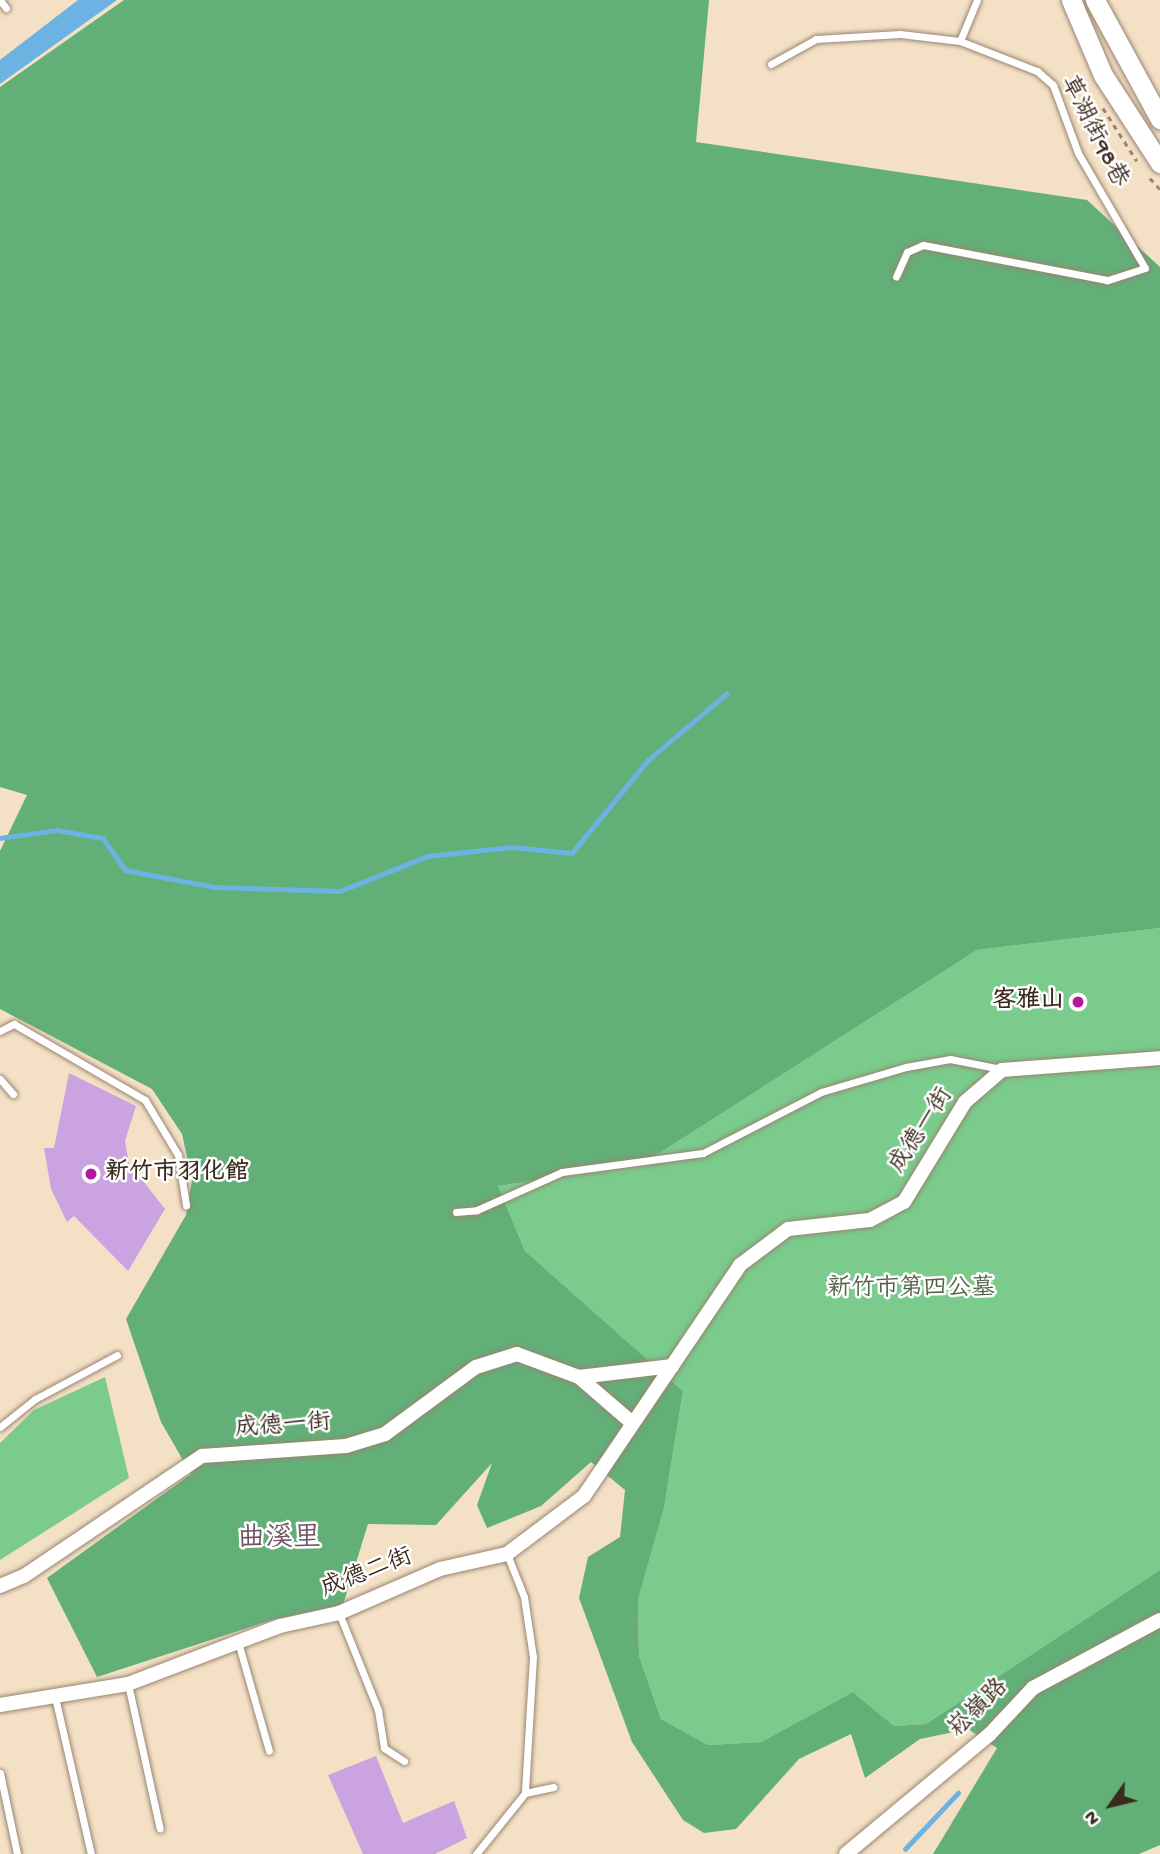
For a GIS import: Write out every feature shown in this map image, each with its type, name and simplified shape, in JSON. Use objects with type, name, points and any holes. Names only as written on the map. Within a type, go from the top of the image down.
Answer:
[{"type":"street","points":[[1071,0],[1103,75],[1160,163]]},
{"type":"street","points":[[1095,0],[1160,119]]},
{"type":"street","points":[[1002,1070],[1160,1058]]},
{"type":"street","name":"成德一街","points":[[579,1377],[672,1366],[740,1265],[788,1228],[870,1220],[904,1202],[965,1102],[1002,1070]]},
{"type":"street","name":"成德一街","points":[[0,1586],[24,1576],[202,1455],[346,1446],[372,1438],[476,1367],[517,1354],[579,1377],[630,1421]]},
{"type":"street","name":"成德二街","points":[[0,1706],[128,1685],[238,1642],[339,1613],[440,1569],[507,1554],[584,1496],[630,1421],[672,1366]]},
{"type":"street","name":"崧嶺路","points":[[846,1854],[989,1735],[1033,1688],[1160,1620]]},
{"type":"lane","points":[[0,0],[6,8]]},
{"type":"lane","points":[[960,41],[977,0]]},
{"type":"lane","points":[[1106,0],[1160,100]]},
{"type":"lane","name":"草湖街98巷","points":[[771,64],[816,39],[900,34],[960,41],[1037,71],[1053,85],[1078,153],[1145,268],[1107,279],[923,246],[907,252],[896,277]]},
{"type":"lane","points":[[0,1031],[14,1024],[145,1100],[178,1155],[186,1205]]},
{"type":"lane","points":[[456,1212],[477,1210],[562,1172],[703,1153],[821,1092],[906,1068],[950,1059],[1002,1070]]},
{"type":"lane","points":[[0,1079],[13,1094]]},
{"type":"lane","points":[[0,1427],[35,1399],[117,1355]]},
{"type":"lane","points":[[507,1554],[524,1597],[533,1657],[525,1793]]},
{"type":"lane","points":[[339,1613],[378,1710],[384,1748],[404,1761]]},
{"type":"lane","points":[[238,1642],[269,1751]]},
{"type":"lane","points":[[128,1685],[160,1829]]},
{"type":"lane","points":[[55,1697],[91,1854]]},
{"type":"lane","points":[[0,1773],[17,1854]]},
{"type":"lane","points":[[476,1854],[488,1847],[499,1819],[525,1793],[553,1787]]},
{"type":"green space","points":[[124,0],[709,0],[696,142],[1087,200],[1160,267],[1160,928],[977,950],[641,1165],[498,1186],[525,1251],[683,1391],[664,1508],[638,1600],[639,1656],[661,1719],[708,1745],[761,1742],[853,1692],[894,1726],[926,1724],[1160,1570],[1160,1845],[1139,1854],[933,1854],[997,1748],[968,1729],[920,1739],[865,1778],[851,1734],[799,1759],[736,1829],[704,1833],[683,1820],[632,1742],[579,1598],[588,1557],[620,1537],[625,1490],[591,1462],[541,1506],[487,1528],[477,1505],[492,1463],[436,1525],[368,1524],[343,1605],[272,1620],[97,1677],[47,1578],[191,1474],[161,1422],[126,1319],[186,1215],[192,1180],[182,1134],[152,1089],[0,1009],[0,851],[27,795],[0,787],[0,87]]},
{"type":"green space","name":"新竹市第四公墓","points":[[1160,928],[1160,1570],[926,1724],[894,1726],[853,1692],[761,1742],[708,1745],[661,1719],[639,1656],[638,1600],[664,1508],[683,1391],[525,1251],[498,1186],[641,1165],[977,950]]},
{"type":"green space","points":[[105,1377],[129,1478],[0,1560],[0,1443],[34,1410]]},
{"type":"water","points":[[78,0],[117,0],[0,84],[0,60]]},
{"type":"building","name":"新竹市羽化館","points":[[69,1073],[136,1106],[125,1141],[129,1163],[165,1209],[128,1271],[74,1216],[67,1222],[51,1189],[44,1148],[54,1148]]},
{"type":"building","points":[[376,1756],[403,1823],[454,1801],[467,1838],[435,1854],[363,1854],[328,1775]]},
{"type":"waterway","points":[[0,838],[57,830],[103,838],[125,870],[215,887],[340,891],[428,856],[512,847],[572,853],[647,761],[726,694]]},
{"type":"waterway","points":[[905,1849],[958,1793]]},
{"type":"place","name":"客雅山","points":[[1078,1002]]},
{"type":"place","name":"新竹市羽化館","points":[[91,1174]]},
{"type":"district","name":"曲溪里","points":[[279,1540]]}]
